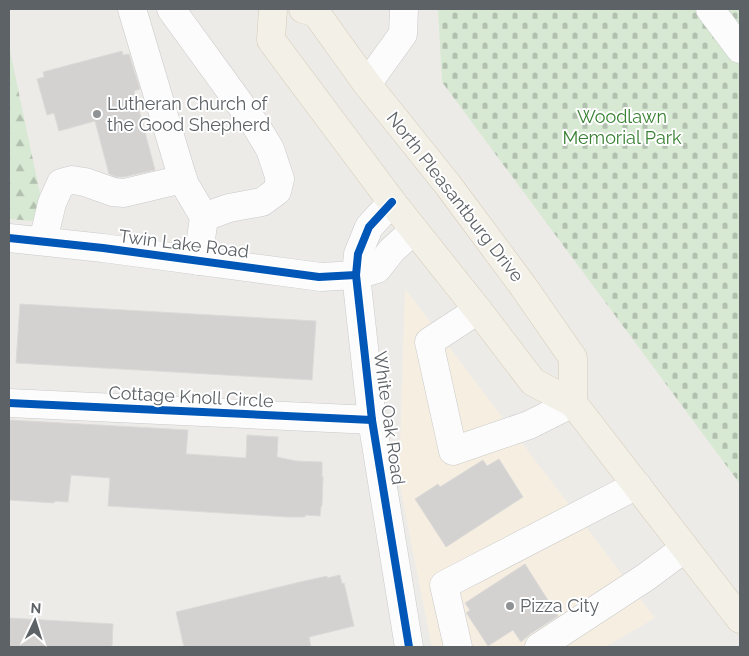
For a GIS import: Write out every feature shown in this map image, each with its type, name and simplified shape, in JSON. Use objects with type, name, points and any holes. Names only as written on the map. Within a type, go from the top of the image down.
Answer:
[{"type":"main road","points":[[273,9],[271,40],[392,202],[533,382],[573,403],[740,619]]},
{"type":"main road","name":"North Pleasantburg Drive","points":[[304,9],[316,13],[367,84],[460,201],[573,358],[573,403]]},
{"type":"street","points":[[132,9],[184,183],[204,218],[198,261]]},
{"type":"street","points":[[171,9],[256,126],[270,149],[280,179],[277,191],[262,202],[230,208],[204,218]]},
{"type":"street","points":[[367,84],[403,34],[404,9]]},
{"type":"street","points":[[710,9],[740,50]]},
{"type":"street","points":[[43,242],[52,203],[61,183],[72,180],[79,181],[113,192],[124,193],[183,179]]},
{"type":"street","name":"White Oak Road","points":[[392,202],[369,227],[358,254],[356,276],[372,420],[409,647]]},
{"type":"street","points":[[356,276],[377,269],[392,250],[414,230]]},
{"type":"street","name":"Twin Lake Road","points":[[9,238],[319,277],[356,276]]},
{"type":"street","points":[[478,310],[429,342],[453,451],[529,425],[573,403]]},
{"type":"street","name":"Cottage Knoll Circle","points":[[9,403],[372,420]]},
{"type":"street","points":[[458,647],[444,585],[637,485]]},
{"type":"street","points":[[539,647],[685,548]]},
{"type":"shaded area","points":[[405,289],[655,618],[605,647],[432,647],[399,481]]},
{"type":"green space","name":"Woodlawn Memorial Park","points":[[438,9],[740,9],[740,484],[442,82]]},
{"type":"green space","points":[[9,46],[46,222],[9,219]]},
{"type":"building","name":"Lutheran Church of the Good Shepherd","points":[[122,51],[123,55],[129,54],[140,89],[134,91],[155,170],[116,177],[109,174],[95,121],[59,131],[54,113],[47,115],[37,79],[44,77],[43,72]]},
{"type":"building","points":[[20,304],[316,321],[312,380],[16,363]]},
{"type":"building","points":[[9,420],[188,430],[186,454],[246,458],[247,435],[278,437],[277,457],[296,461],[322,462],[322,506],[320,516],[288,517],[108,506],[110,478],[71,475],[68,502],[9,500]]},
{"type":"building","points":[[499,459],[523,497],[446,547],[415,499],[438,484],[440,487],[483,460],[487,466]]},
{"type":"building","name":"Pizza City","points":[[525,564],[558,616],[521,642],[513,630],[488,646],[466,613],[470,610],[465,603]]},
{"type":"building","points":[[340,575],[342,584],[344,583],[354,626],[309,637],[311,647],[184,647],[176,612],[300,582]]},
{"type":"building","points":[[9,618],[113,624],[112,647],[9,647]]},
{"type":"cycle path","points":[[392,202],[369,227],[358,254],[356,275],[372,420],[409,647]]},
{"type":"cycle path","points":[[9,238],[103,248],[319,277],[356,275]]},
{"type":"cycle path","points":[[9,403],[372,420]]},
{"type":"place","name":"Lutheran Church of the Good Shepherd","points":[[97,114]]},
{"type":"place","name":"Pizza City","points":[[510,606]]}]
